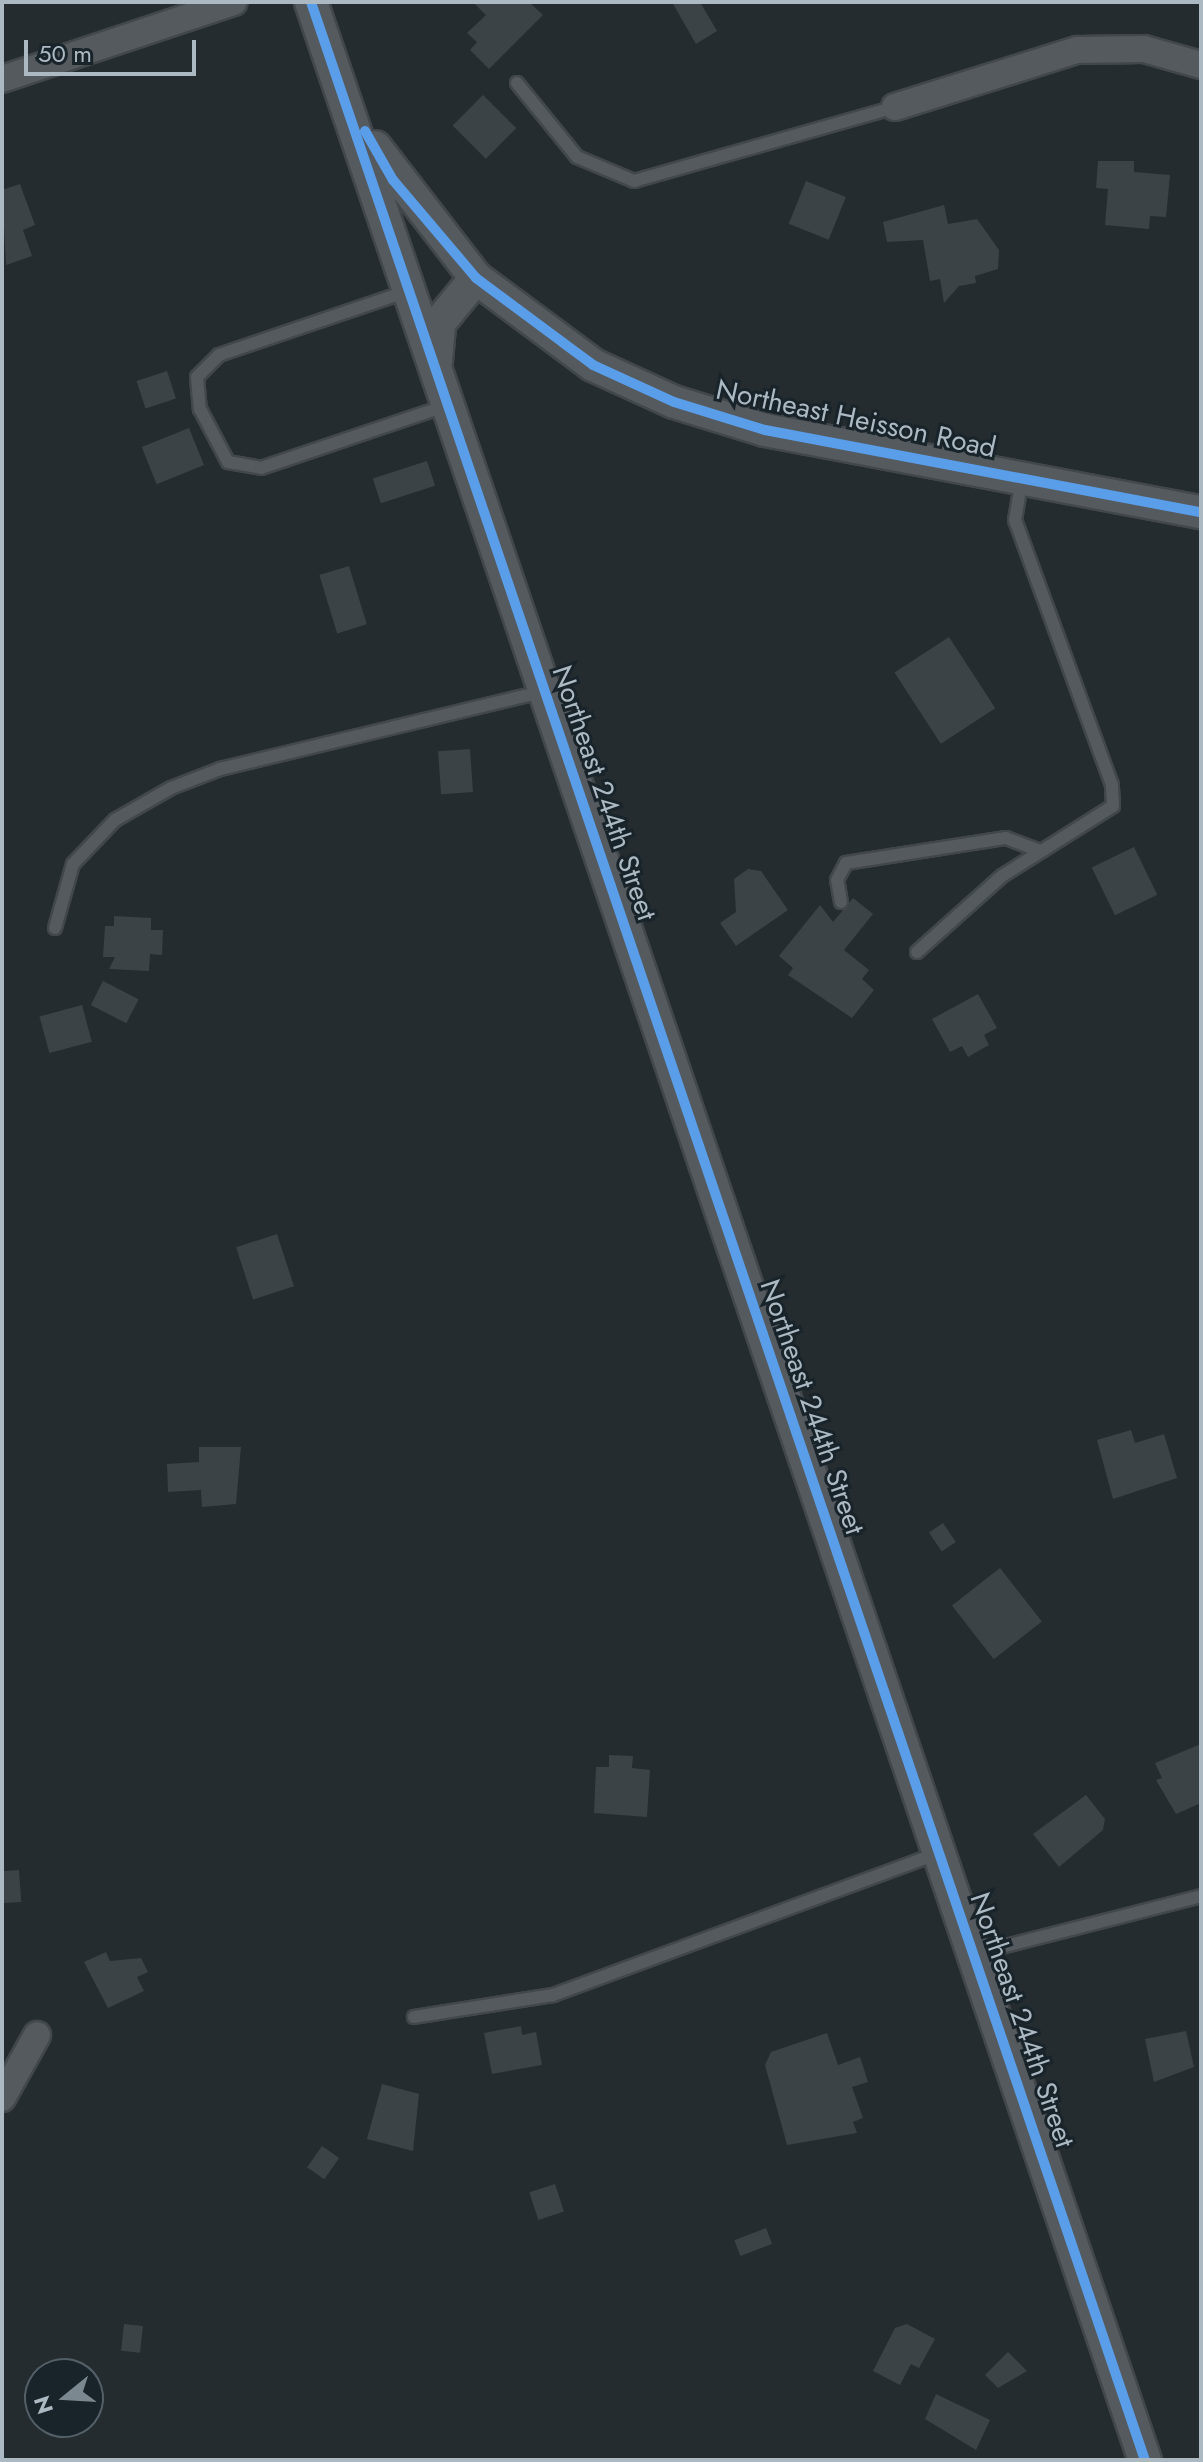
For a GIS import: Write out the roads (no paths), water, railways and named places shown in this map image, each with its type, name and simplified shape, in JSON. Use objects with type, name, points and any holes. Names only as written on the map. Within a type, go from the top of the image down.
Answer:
[{"type":"street","points":[[2,79],[234,2]]},
{"type":"street","points":[[311,2],[435,369]]},
{"type":"street","points":[[895,107],[1077,50],[1144,49],[1201,65]]},
{"type":"street","name":"Northeast Heisson Road","points":[[343,93],[393,180],[476,278],[593,365],[674,402],[765,430],[1201,512]]},
{"type":"street","name":"Northeast 244th Street","points":[[476,278],[439,323],[435,369],[1145,2460]]},
{"type":"street","points":[[2,2098],[37,2035]]},
{"type":"lane","points":[[517,83],[577,157],[634,181],[895,107]]},
{"type":"lane","points":[[409,291],[219,355],[197,377],[200,409],[228,462],[261,468],[448,405]]},
{"type":"lane","points":[[917,952],[1038,850],[1113,806],[1112,785],[1015,520],[1022,478]]},
{"type":"lane","points":[[55,928],[73,864],[115,820],[171,788],[220,769],[544,691]]},
{"type":"lane","points":[[841,902],[837,880],[846,863],[1006,838],[1038,850]]},
{"type":"lane","points":[[414,2017],[553,1995],[940,1853]]},
{"type":"lane","points":[[974,1954],[1201,1896]]}]
